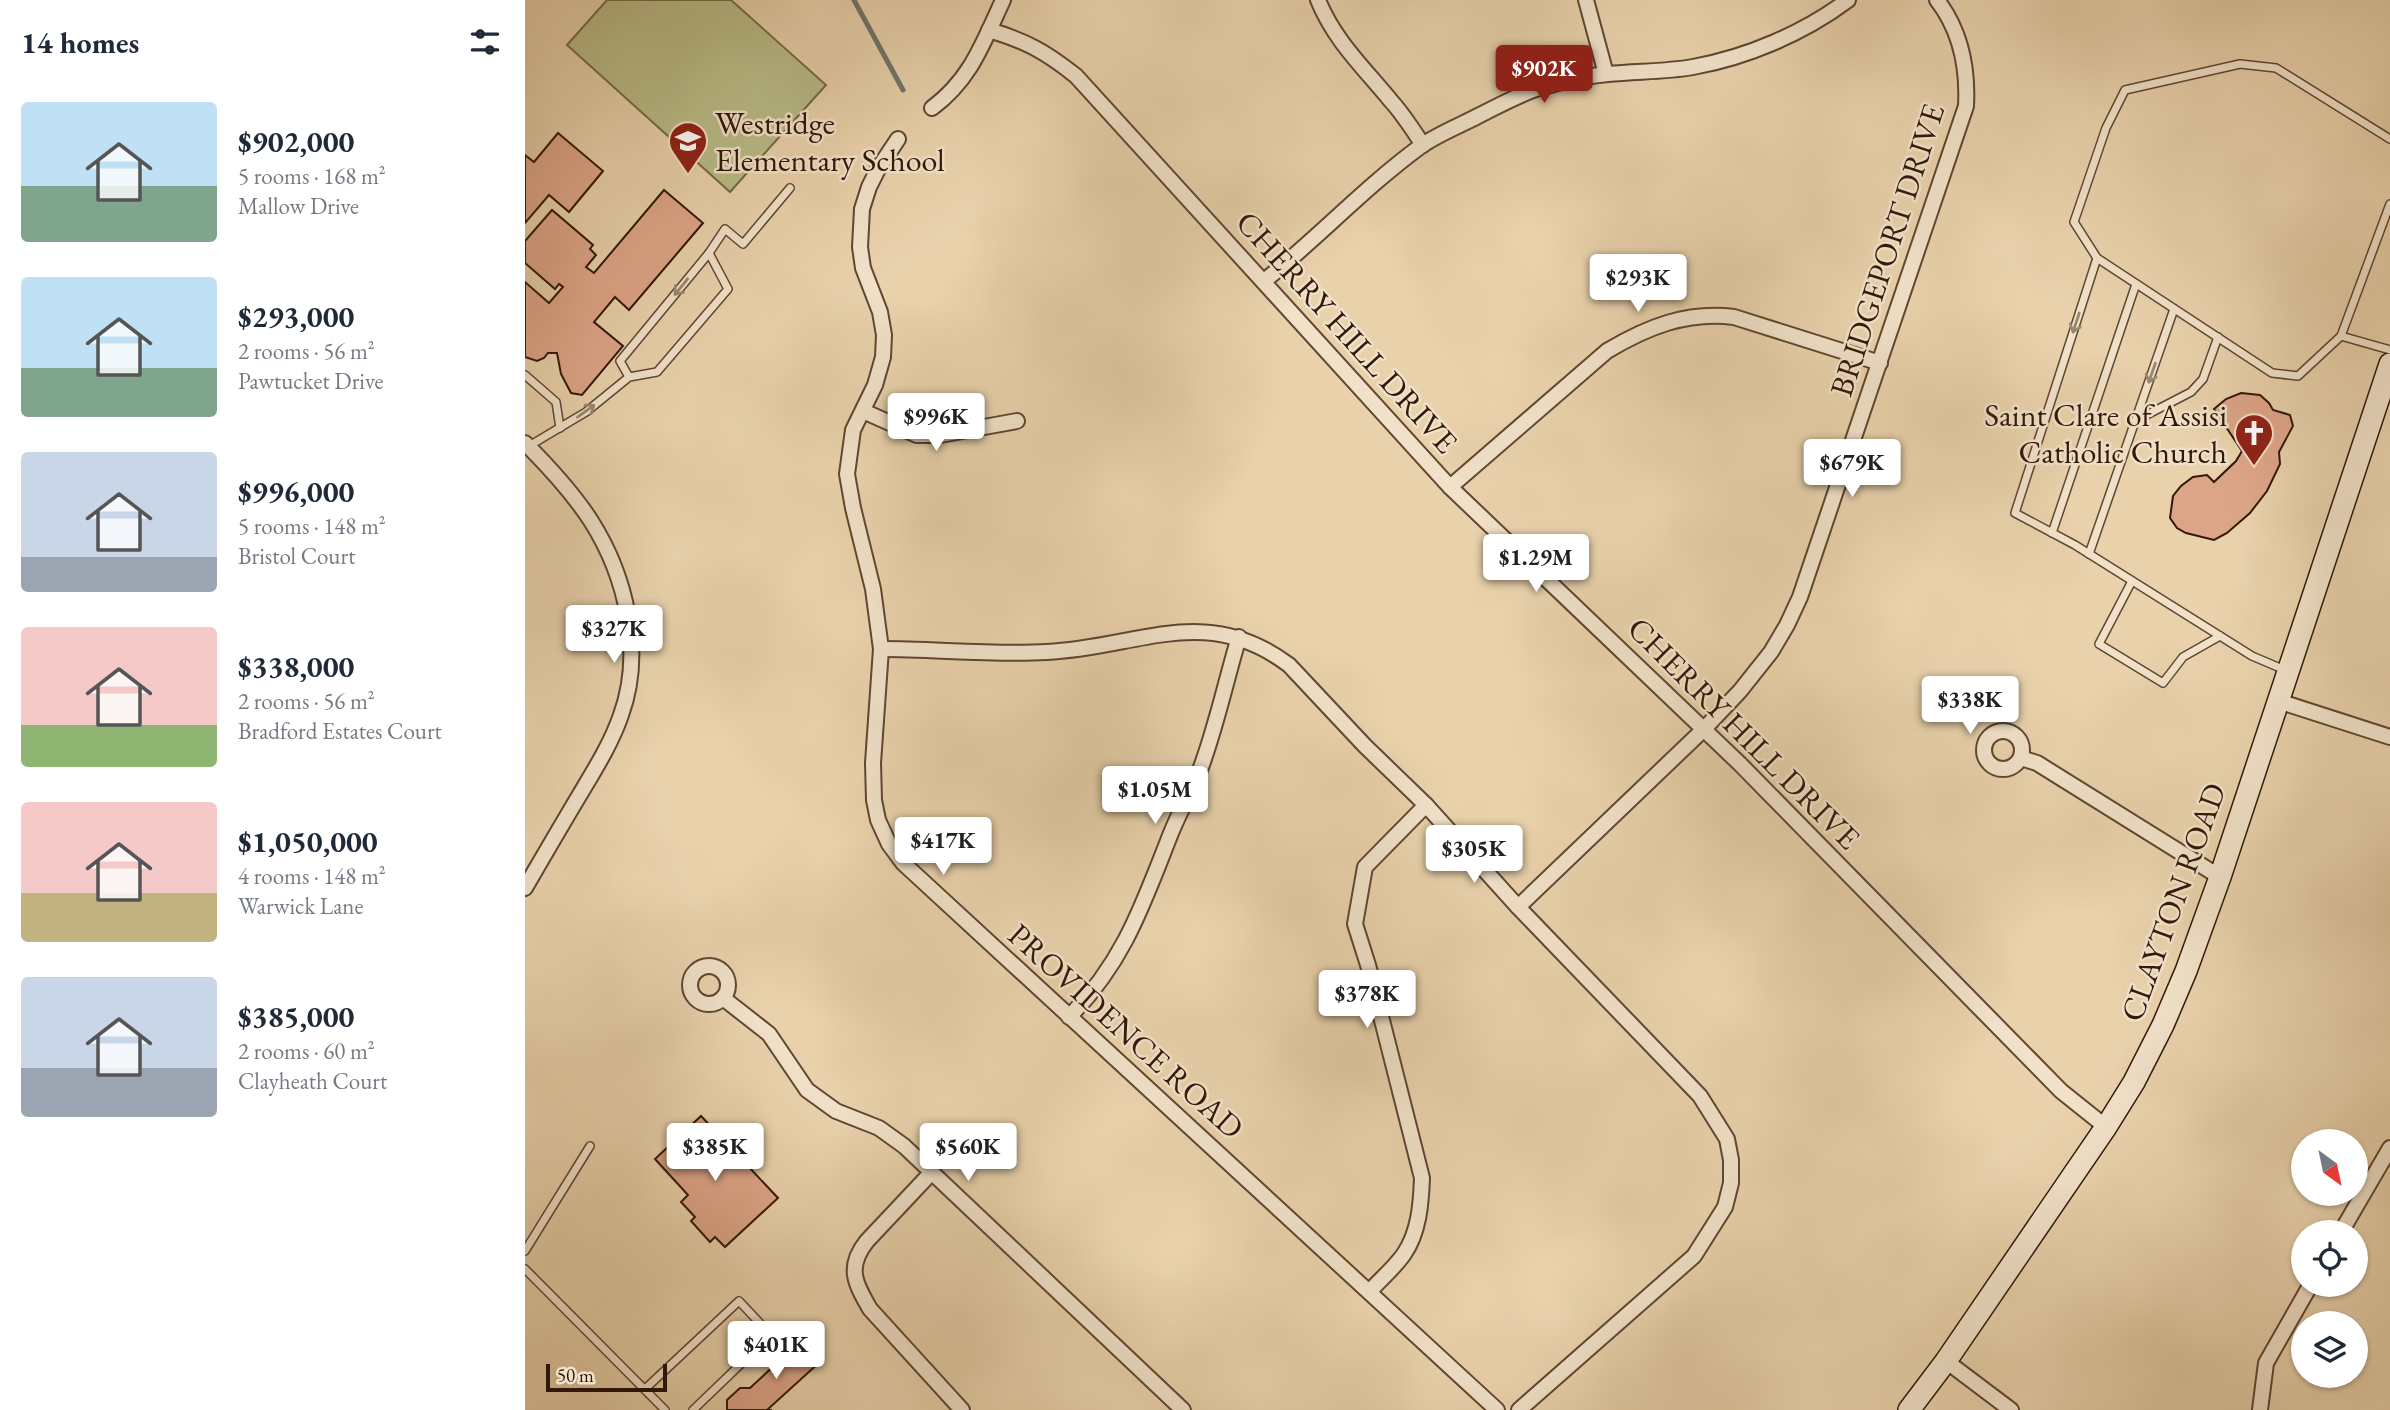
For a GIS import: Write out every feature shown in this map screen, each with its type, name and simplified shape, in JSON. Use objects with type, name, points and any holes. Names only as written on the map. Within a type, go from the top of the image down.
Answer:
[{"type":"main road","name":"CLAYTON ROAD","points":[[1909,1410],[1946,1361],[2106,1126],[2134,1082],[2164,1025],[2220,877],[2390,364]]},
{"type":"street","points":[[932,108],[956,88],[972,67],[1003,0]]},
{"type":"street","points":[[1318,0],[1343,46],[1393,103],[1423,145]]},
{"type":"street","points":[[1586,0],[1606,74]]},
{"type":"street","points":[[1264,281],[1298,254],[1368,188],[1423,145],[1502,104],[1534,90],[1606,74],[1692,68],[1732,58],[1801,30],[1848,0]]},
{"type":"street","name":"BRIDGEPORT DRIVE","points":[[1518,907],[1703,730],[1740,691],[1770,652],[1800,597],[1966,106],[1966,67],[1952,24],[1937,0]]},
{"type":"street","name":"CHERRY HILL DRIVE","points":[[989,30],[1021,39],[1051,56],[1076,76],[1450,487],[1740,764],[2061,1091],[2106,1126]]},
{"type":"street","name":"PROVIDENCE ROAD","points":[[898,139],[878,169],[862,209],[859,239],[863,268],[880,312],[884,335],[883,357],[875,385],[853,430],[847,474],[873,589],[881,649],[873,763],[877,820],[889,844],[903,863],[1497,1410]]},
{"type":"street","points":[[1450,487],[1607,351],[1630,337],[1672,321],[1715,314],[1734,317],[1880,363]]},
{"type":"street","points":[[863,411],[917,435],[940,435],[1017,421]]},
{"type":"street","points":[[525,888],[607,749],[622,714],[631,678],[631,642],[614,566],[590,521],[545,463],[527,445]]},
{"type":"street","points":[[881,649],[1043,652],[1079,650],[1192,631],[1218,632],[1239,637],[1276,655],[1289,665],[1365,746],[1426,805],[1518,907],[1700,1096],[1727,1139],[1731,1183],[1725,1207],[1693,1256],[1519,1410]]},
{"type":"street","points":[[1069,1017],[1093,993],[1134,926],[1177,817],[1200,769],[1239,637]]},
{"type":"street","points":[[2278,701],[2390,737]]},
{"type":"street","points":[[2021,758],[2037,763],[2220,877]]},
{"type":"street","points":[[1370,1291],[1404,1254],[1415,1233],[1421,1206],[1422,1178],[1368,965],[1355,924],[1365,867],[1426,805]]},
{"type":"street","points":[[723,998],[769,1034],[807,1090],[836,1111],[879,1128],[893,1138],[1183,1410]]},
{"type":"street","points":[[2348,1220],[2390,1148]]},
{"type":"street","points":[[931,1173],[867,1241],[858,1252],[853,1268],[859,1290],[870,1309],[962,1410]]},
{"type":"street","points":[[2260,1410],[2266,1363],[2304,1297]]},
{"type":"street","points":[[1946,1361],[2011,1410]]},
{"type":"lane","points":[[2390,139],[2276,68],[2240,64],[2125,90],[2106,128],[2074,222],[2097,258],[2271,373],[2298,376],[2341,336],[2390,204]]},
{"type":"lane","points":[[629,377],[620,361],[709,253],[725,229],[743,244],[790,188]]},
{"type":"lane","points":[[527,445],[586,412],[629,377],[657,372],[727,289],[709,253]]},
{"type":"lane","points":[[2097,258],[2015,513],[2075,545],[2252,656],[2287,671]]},
{"type":"lane","points":[[2052,533],[2136,284]]},
{"type":"lane","points":[[2089,554],[2174,309]]},
{"type":"lane","points":[[2341,336],[2390,351]]},
{"type":"lane","points":[[2135,421],[2191,392],[2203,379],[2218,337]]},
{"type":"lane","points":[[525,375],[556,402],[560,428]]},
{"type":"lane","points":[[2132,581],[2099,644],[2163,683],[2183,657],[2220,636]]},
{"type":"lane","points":[[525,1251],[590,1146]]},
{"type":"lane","points":[[525,1269],[665,1410]]},
{"type":"lane","points":[[645,1389],[739,1301],[771,1335],[693,1410]]},
{"type":"green space","points":[[607,0],[731,0],[826,85],[730,192],[567,45]]},
{"type":"building","points":[[558,133],[603,171],[569,212],[549,195],[525,223],[525,155],[534,162]]},
{"type":"building","points":[[664,190],[703,223],[629,310],[615,297],[594,322],[623,346],[582,395],[571,393],[561,374],[557,353],[548,353],[537,361],[525,357],[525,282],[549,303],[563,287],[559,284],[555,289],[525,263],[525,241],[552,210],[593,245],[590,249],[596,255],[586,267],[594,273]]},
{"type":"building","name":"Saint Clare of Assisi Catholic Church","points":[[2241,393],[2260,395],[2273,410],[2290,415],[2293,426],[2279,452],[2280,464],[2267,491],[2250,513],[2227,533],[2214,540],[2186,533],[2177,528],[2170,518],[2173,496],[2193,477],[2207,475],[2214,482],[2236,461],[2242,451],[2214,409],[2226,399]]},
{"type":"building","points":[[701,1116],[778,1198],[725,1247],[715,1237],[710,1242],[691,1221],[695,1217],[681,1202],[688,1195],[655,1159]]},
{"type":"building","points":[[802,1340],[821,1361],[767,1410],[727,1410],[727,1400],[740,1388],[750,1388]]},
{"type":"waterway","points":[[854,0],[903,90]]},
{"type":"place","name":"Westridge Elementary School","points":[[688,175]]},
{"type":"place","name":"Saint Clare of Assisi Catholic Church","points":[[2254,467]]}]
